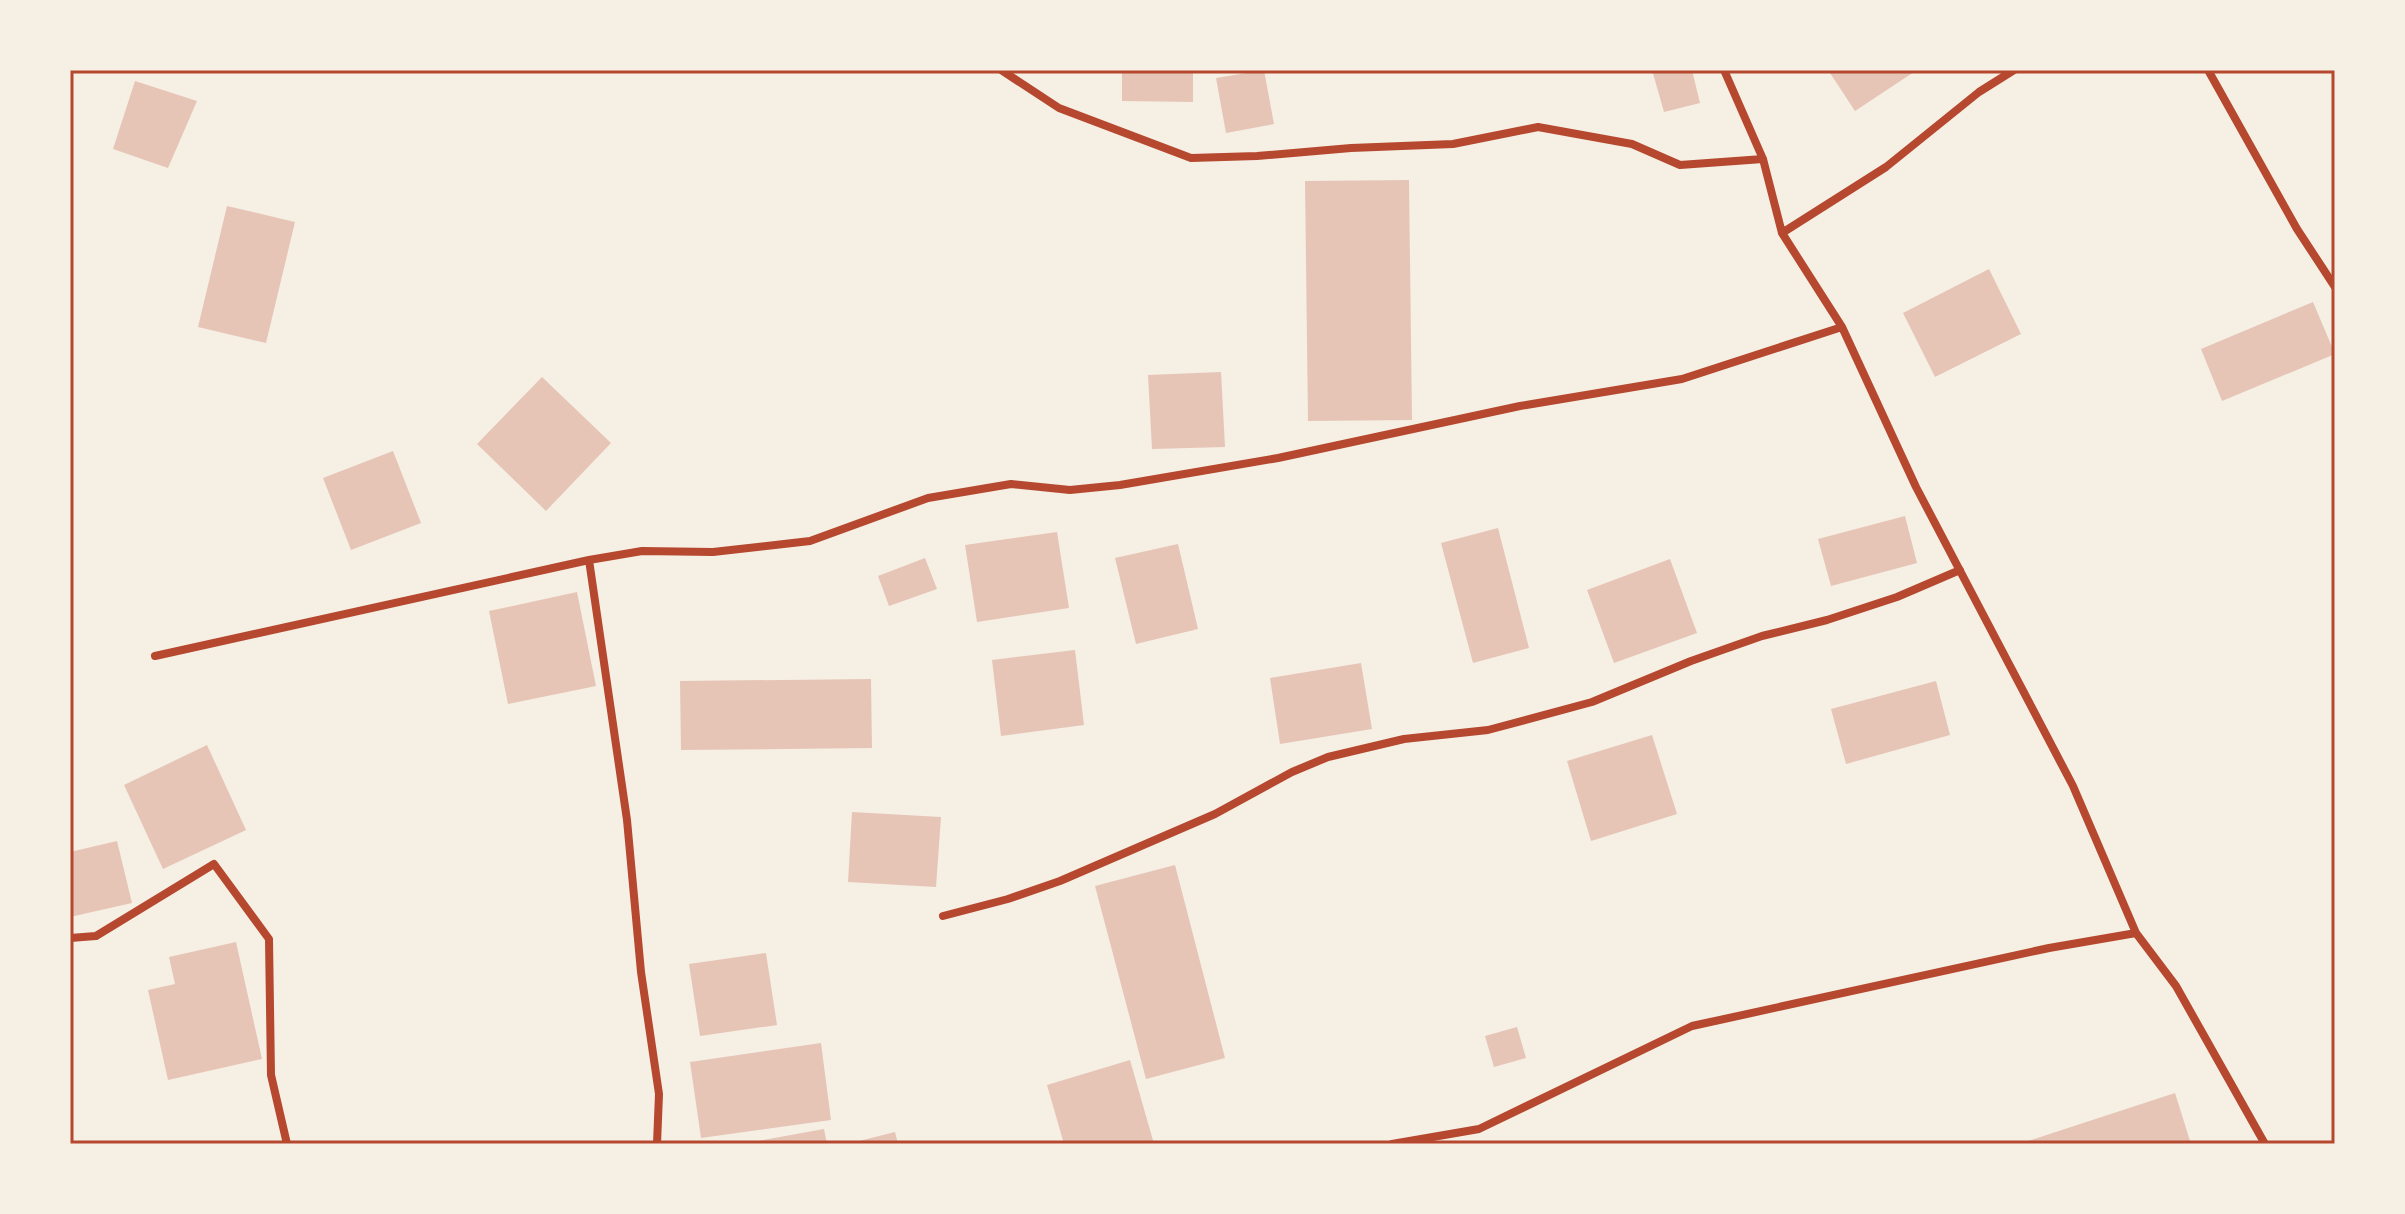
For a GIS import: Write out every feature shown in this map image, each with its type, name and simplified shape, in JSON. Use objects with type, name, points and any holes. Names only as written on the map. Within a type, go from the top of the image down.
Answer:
[{"type":"street","points":[[1001,70],[1059,108],[1191,158],[1453,144],[1538,127],[1632,144],[1680,165],[1763,159]]},
{"type":"street","points":[[1724,70],[1763,159],[1782,233],[1842,327],[1916,487],[2073,786],[2136,933],[2176,986],[2265,1144]]},
{"type":"street","points":[[1782,233],[1886,167],[1979,92],[2014,70]]},
{"type":"street","points":[[2208,70],[2297,229],[2335,287]]},
{"type":"street","points":[[155,656],[589,560],[642,551],[713,552],[810,541],[928,498],[1011,484],[1070,490],[1120,485],[1278,458],[1520,406],[1682,379],[1842,327]]},
{"type":"street","points":[[589,560],[627,820],[641,972],[659,1094],[657,1144]]},
{"type":"street","points":[[943,916],[1060,881],[1215,814],[1292,772],[1328,757],[1404,739],[1488,730],[1592,702],[1691,661],[1762,636],[1827,620],[1897,597],[1960,570]]},
{"type":"street","points":[[70,938],[96,936],[214,864],[269,939],[271,1075],[287,1144]]},
{"type":"street","points":[[1392,1144],[1479,1129],[1692,1026],[2049,948],[2136,933]]},
{"type":"building","points":[[1122,70],[1193,70],[1193,102],[1122,101]]},
{"type":"building","points":[[1264,70],[1274,124],[1226,133],[1216,78]]},
{"type":"building","points":[[1652,70],[1692,70],[1700,103],[1664,112]]},
{"type":"building","points":[[1828,70],[1917,70],[1855,111]]},
{"type":"building","points":[[135,81],[197,101],[168,168],[113,149]]},
{"type":"building","points":[[1409,180],[1412,420],[1308,421],[1305,181]]},
{"type":"building","points":[[227,206],[295,222],[266,343],[198,327]]},
{"type":"building","points":[[1989,269],[2021,334],[1935,377],[1903,313]]},
{"type":"building","points":[[2313,302],[2335,354],[2222,401],[2201,349]]},
{"type":"building","points":[[1221,372],[1225,447],[1152,449],[1148,375]]},
{"type":"building","points":[[542,377],[611,443],[546,511],[477,444]]},
{"type":"building","points":[[393,451],[421,523],[351,550],[323,478]]},
{"type":"building","points":[[1905,516],[1917,563],[1831,586],[1818,539]]},
{"type":"building","points":[[1498,528],[1529,648],[1473,663],[1441,543]]},
{"type":"building","points":[[1057,532],[1069,608],[977,622],[965,545]]},
{"type":"building","points":[[1178,544],[1198,629],[1136,644],[1115,558]]},
{"type":"building","points":[[925,558],[937,589],[889,606],[878,576]]},
{"type":"building","points":[[1670,559],[1697,633],[1614,663],[1587,590]]},
{"type":"building","points":[[577,592],[596,686],[508,704],[489,611]]},
{"type":"building","points":[[1075,650],[1084,725],[1001,736],[992,660]]},
{"type":"building","points":[[1361,663],[1372,729],[1280,744],[1270,678]]},
{"type":"building","points":[[871,679],[872,748],[681,750],[680,681]]},
{"type":"building","points":[[1936,681],[1950,735],[1846,764],[1831,709]]},
{"type":"building","points":[[1652,735],[1677,814],[1591,841],[1567,761]]},
{"type":"building","points":[[207,745],[246,830],[163,869],[124,785]]},
{"type":"building","points":[[852,812],[941,817],[936,887],[848,882]]},
{"type":"building","points":[[117,841],[132,903],[70,917],[70,852]]},
{"type":"building","points":[[1175,865],[1225,1058],[1146,1079],[1095,886]]},
{"type":"building","points":[[236,942],[262,1059],[168,1080],[148,990],[175,984],[169,957]]},
{"type":"building","points":[[766,953],[777,1025],[700,1036],[689,964]]},
{"type":"building","points":[[1517,1027],[1526,1058],[1494,1067],[1485,1036]]},
{"type":"building","points":[[821,1043],[831,1120],[701,1138],[690,1062]]},
{"type":"building","points":[[1130,1060],[1154,1144],[1064,1144],[1047,1085]]},
{"type":"building","points":[[2175,1093],[2191,1144],[2022,1143]]},
{"type":"building","points":[[824,1129],[827,1144],[753,1142]]},
{"type":"building","points":[[895,1132],[898,1144],[851,1144],[851,1143]]}]
